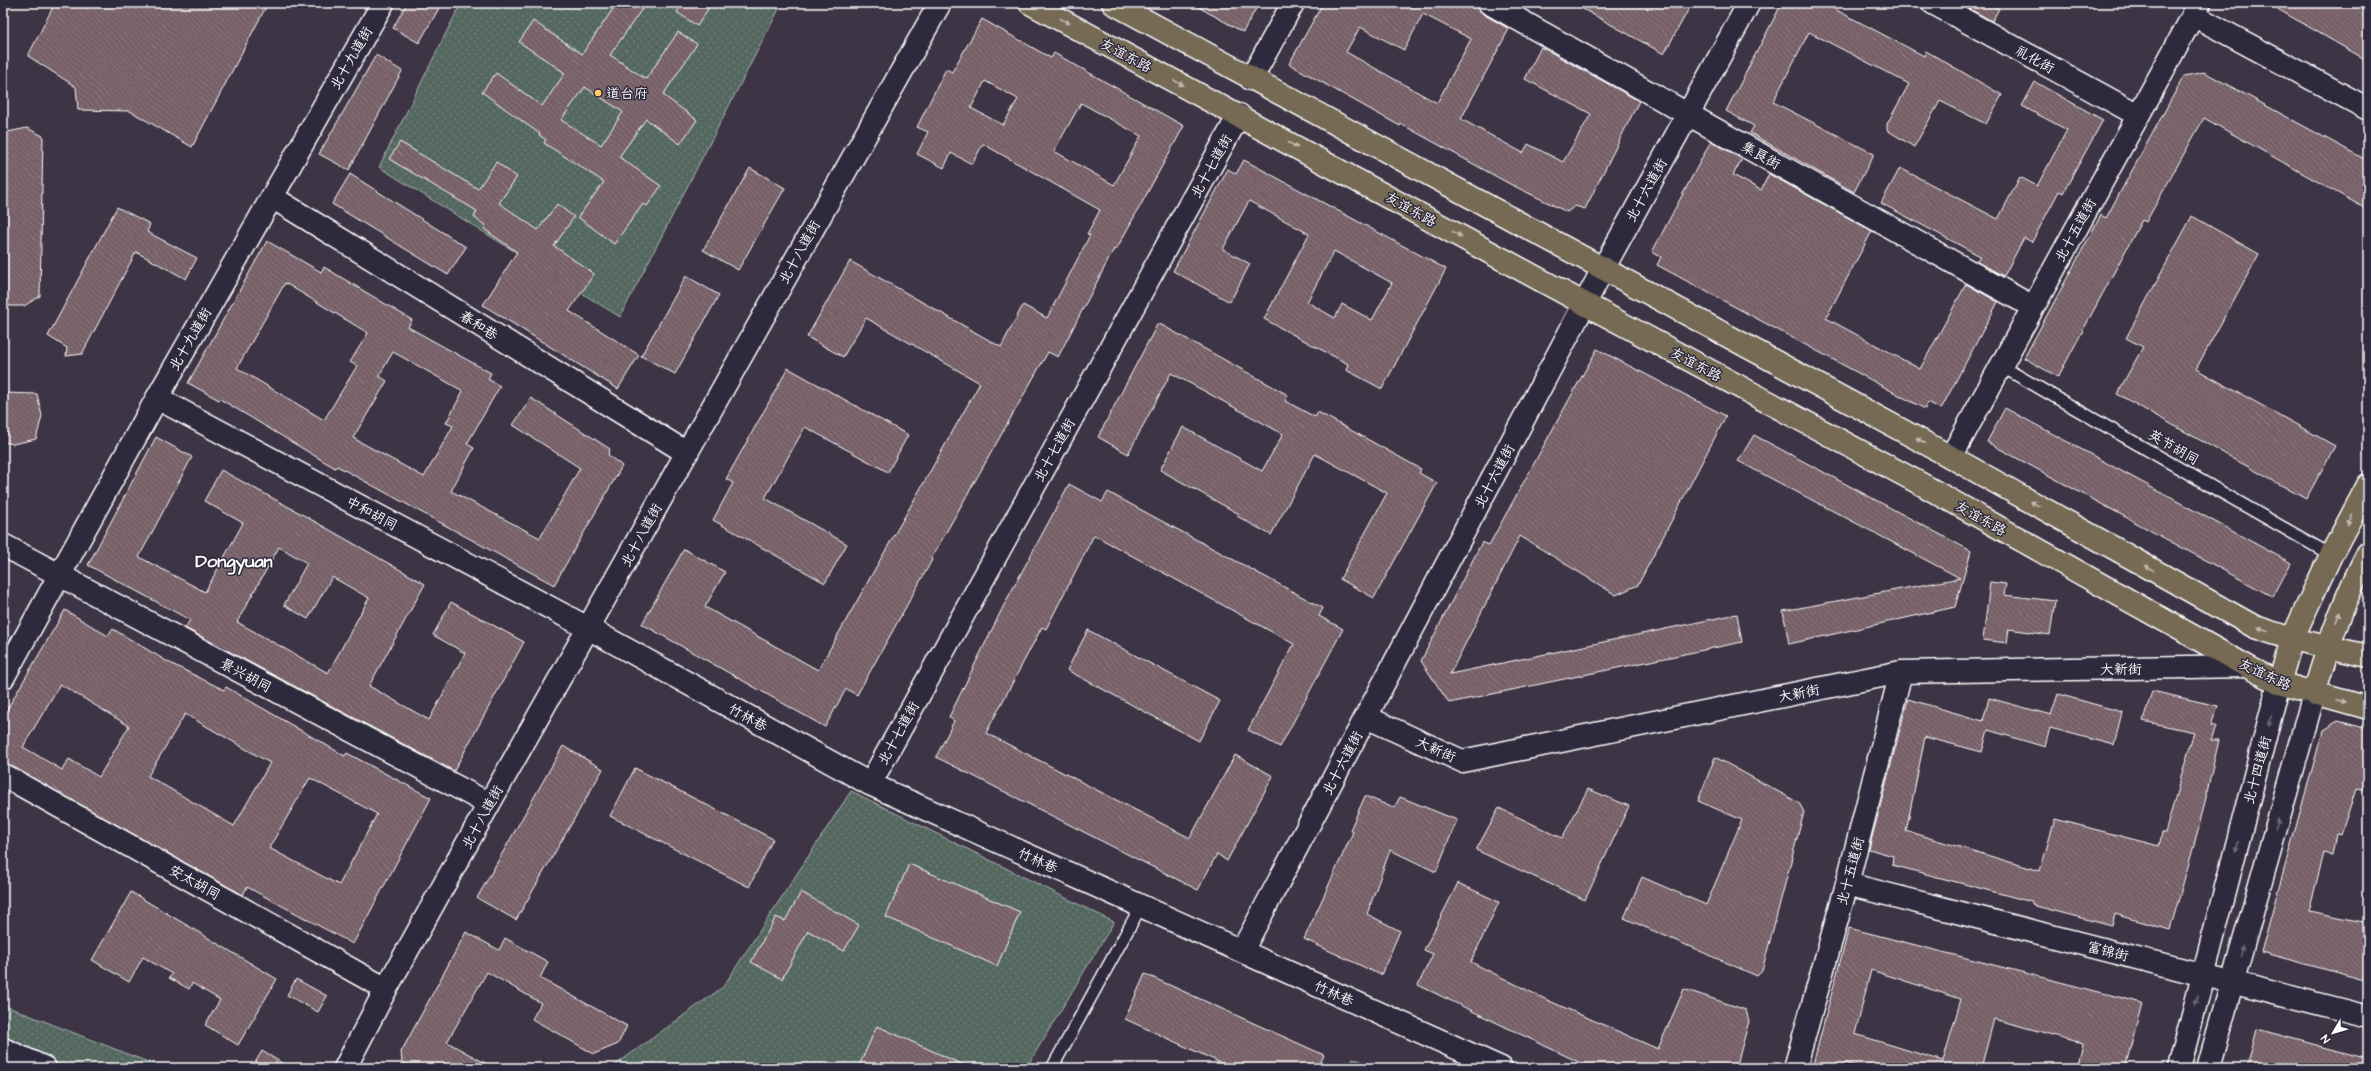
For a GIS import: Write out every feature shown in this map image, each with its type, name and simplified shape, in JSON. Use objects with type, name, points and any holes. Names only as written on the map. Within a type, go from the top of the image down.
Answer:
[{"type":"main road","name":"友谊东路","points":[[1030,3],[1585,304],[1923,485],[2246,666],[2280,683],[2314,694],[2368,708]]},
{"type":"main road","points":[[1113,3],[1951,457],[2255,627],[2292,639],[2368,656]]},
{"type":"main road","name":"北十四道街","points":[[2280,683],[2292,639],[2331,554],[2368,485]]},
{"type":"main road","points":[[2314,694],[2328,646],[2349,589],[2368,553]]},
{"type":"street","name":"北十九道街","points":[[3,678],[157,398],[383,3]]},
{"type":"street","name":"北十八道街","points":[[345,1068],[386,989],[489,804],[940,3]]},
{"type":"street","points":[[1252,79],[1293,3]]},
{"type":"street","name":"集良街","points":[[1489,3],[2033,307]]},
{"type":"street","name":"北十六道街","points":[[1242,951],[1603,269],[1749,3]]},
{"type":"street","name":"礼化街","points":[[1933,3],[2138,115]]},
{"type":"street","points":[[2197,9],[2368,109]]},
{"type":"street","name":"北十五道街","points":[[1951,457],[2197,9]]},
{"type":"street","name":"北十七道街","points":[[870,784],[1239,116]]},
{"type":"street","name":"春和巷","points":[[272,197],[687,453]]},
{"type":"street","name":"中和胡同","points":[[157,398],[588,628]]},
{"type":"street","name":"景兴胡同","points":[[3,545],[489,804]]},
{"type":"street","name":"竹林巷","points":[[588,628],[870,784],[1501,1068]]},
{"type":"street","name":"大新街","points":[[1366,717],[1462,761],[1901,672],[2246,666]]},
{"type":"street","name":"北十五道街","points":[[1795,1068],[1847,884],[1901,672]]},
{"type":"street","name":"北十四道街","points":[[2179,1068],[2280,683]]},
{"type":"street","points":[[2208,1068],[2314,694]]},
{"type":"street","name":"安太胡同","points":[[3,775],[386,989]]},
{"type":"street","name":"富锦街","points":[[1847,884],[2368,1017]]},
{"type":"street","points":[[3,1049],[45,1068]]},
{"type":"lane","name":"英节胡同","points":[[2002,366],[2331,554]]},
{"type":"lane","points":[[1052,1068],[1141,906]]},
{"type":"green space","points":[[461,3],[770,3],[779,9],[620,317],[379,167]]},
{"type":"green space","points":[[851,791],[1114,922],[1026,1068],[611,1068],[723,987]]},
{"type":"green space","points":[[3,1005],[163,1068],[3,1068]]},
{"type":"green space","points":[[1353,1058],[1378,1068],[1348,1068]]},
{"type":"building","points":[[55,3],[268,3],[192,147],[130,111],[78,110],[76,87],[28,56]]},
{"type":"building","points":[[407,3],[442,3],[419,43],[393,28]]},
{"type":"building","points":[[617,3],[646,3],[610,55],[646,79],[678,32],[697,44],[663,95],[697,120],[680,144],[646,119],[619,157],[661,186],[647,206],[643,204],[614,244],[578,217],[604,182],[544,143],[546,140],[539,135],[540,134],[482,92],[496,73],[542,106],[565,73],[519,42],[533,21],[582,54]],"holes":[[[585,87],[623,112],[601,145],[561,120]]]},
{"type":"building","points":[[683,3],[712,3],[697,26],[677,12]]},
{"type":"building","points":[[1191,3],[1259,3],[1243,32]]},
{"type":"building","points":[[1323,3],[1477,3],[1483,14],[1509,29],[1461,119],[1523,153],[1528,144],[1563,162],[1591,114],[1525,79],[1541,47],[1639,101],[1585,209],[1575,206],[1567,212],[1508,183],[1401,124],[1400,126],[1289,64]],"holes":[[[1423,14],[1471,39],[1437,103],[1346,52],[1360,27],[1404,50]]]},
{"type":"building","points":[[1572,3],[1692,3],[1664,54]]},
{"type":"building","points":[[1782,3],[1823,3],[1924,56],[1926,51],[2002,95],[1986,124],[1940,101],[1914,147],[1887,130],[1887,124],[1909,84],[1809,32],[1773,102],[1874,154],[1854,192],[1750,133],[1754,126],[1726,111]]},
{"type":"building","points":[[1959,3],[1988,3],[1999,9],[1992,21]]},
{"type":"building","points":[[2267,3],[2360,3],[2368,8],[2368,61]]},
{"type":"building","points":[[982,19],[1051,58],[1054,53],[1184,126],[1116,250],[1114,249],[1058,357],[1048,352],[931,559],[932,560],[857,695],[846,689],[825,727],[642,624],[684,549],[725,572],[705,607],[818,670],[980,383],[866,318],[843,357],[807,337],[850,261],[1001,347],[1023,305],[1047,318],[1090,235],[1087,234],[1100,210],[983,144],[972,164],[951,153],[944,168],[917,154],[928,132],[917,127],[946,69],[952,72]],"holes":[[[985,81],[1018,99],[1003,125],[971,108]],[[1081,103],[1141,136],[1114,185],[1054,151]]]},
{"type":"building","points":[[376,55],[402,71],[349,170],[319,154]]},
{"type":"building","points":[[2204,72],[2368,161],[2368,210],[2204,118],[2146,222],[2142,220],[2058,377],[2024,358],[2101,215],[2106,218],[2184,76]]},
{"type":"building","points":[[2035,82],[2103,120],[2063,193],[2059,191],[2032,242],[2024,238],[2004,276],[1977,262],[1980,256],[1881,203],[1900,168],[1998,219],[2020,177],[2037,186],[2067,130],[2022,106]]},
{"type":"building","points":[[27,128],[43,136],[40,296],[24,306],[8,306],[3,303],[3,133]]},
{"type":"building","points":[[1711,141],[1742,159],[1733,175],[1761,190],[1769,174],[1872,231],[1826,318],[1920,369],[1966,284],[1998,302],[1941,409],[1928,402],[1925,409],[1657,265],[1661,257],[1652,252]]},
{"type":"building","points":[[400,142],[478,189],[496,162],[517,177],[499,203],[538,230],[557,204],[574,217],[554,246],[594,274],[569,311],[639,355],[618,389],[483,305],[517,252],[484,229],[486,226],[474,217],[477,211],[389,159]]},
{"type":"building","points":[[1244,160],[1446,269],[1382,389],[1346,370],[1348,364],[1264,319],[1309,234],[1249,201],[1223,249],[1250,264],[1230,302],[1173,271],[1228,169],[1236,174]],"holes":[[[1334,251],[1392,283],[1372,320],[1342,304],[1335,318],[1307,302]]]},
{"type":"building","points":[[750,168],[785,188],[738,270],[703,250]]},
{"type":"building","points":[[350,174],[466,247],[448,275],[332,204]]},
{"type":"building","points":[[117,207],[150,224],[147,232],[197,258],[186,279],[136,252],[82,354],[66,356],[67,348],[48,336]]},
{"type":"building","points":[[2192,216],[2259,254],[2196,369],[2335,446],[2306,499],[2117,394],[2143,347],[2126,338]]},
{"type":"building","points":[[267,241],[321,272],[324,267],[412,320],[408,327],[491,373],[488,379],[500,386],[467,444],[474,448],[451,491],[540,538],[580,468],[513,425],[531,398],[610,449],[608,455],[622,466],[554,585],[337,466],[335,468],[220,399],[219,400],[188,383]],"holes":[[[285,283],[368,333],[350,362],[357,366],[324,420],[237,368]],[[393,352],[463,391],[446,423],[453,426],[424,477],[353,438],[387,381],[379,376]]]},
{"type":"building","points":[[686,276],[719,295],[675,374],[641,356]]},
{"type":"building","points":[[1158,323],[1288,395],[1285,401],[1315,417],[1318,412],[1421,469],[1419,473],[1437,483],[1374,598],[1340,579],[1387,493],[1315,454],[1271,535],[1237,516],[1239,514],[1160,470],[1183,427],[1262,471],[1283,434],[1171,373],[1128,454],[1098,437]]},
{"type":"building","points":[[1597,349],[1726,416],[1638,585],[1616,595],[1520,536],[1450,674],[1737,614],[1742,642],[1449,703],[1421,661],[1482,542],[1489,545]]},
{"type":"building","points":[[788,368],[908,435],[888,472],[805,427],[765,498],[847,544],[825,583],[713,520],[733,483],[726,479]]},
{"type":"building","points":[[3,393],[37,394],[42,416],[36,439],[13,444],[3,442]]},
{"type":"building","points":[[2005,408],[2291,563],[2273,597],[1987,442]]},
{"type":"building","points":[[1754,435],[1971,551],[1955,607],[1789,644],[1783,611],[1960,578],[1738,461]]},
{"type":"building","points":[[156,437],[192,457],[139,557],[205,592],[243,523],[204,501],[221,470],[298,512],[425,584],[369,686],[429,720],[465,653],[433,635],[451,602],[524,642],[454,771],[185,628],[190,620],[88,565]],"holes":[[[279,547],[307,563],[284,605],[308,619],[332,577],[369,598],[328,673],[237,622]]]},
{"type":"building","points":[[1069,484],[1102,502],[1108,492],[1323,608],[1319,616],[1343,629],[1280,747],[1248,730],[1294,644],[1094,535],[1046,629],[1042,627],[986,733],[1190,838],[1235,755],[1273,776],[1227,861],[1217,854],[1198,890],[936,757],[954,721],[949,717],[1004,605]]},
{"type":"building","points":[[1990,582],[2006,584],[2004,595],[2055,601],[2050,635],[2009,629],[2007,643],[1983,640]]},
{"type":"building","points":[[65,610],[108,636],[113,629],[168,662],[224,690],[226,687],[345,756],[347,753],[431,798],[353,944],[247,887],[243,895],[5,763],[8,757],[3,754],[3,716]],"holes":[[[60,684],[129,726],[99,777],[69,759],[62,770],[23,747]],[[185,714],[270,763],[234,826],[148,776]],[[310,778],[377,814],[339,885],[269,848]]]},
{"type":"building","points":[[1088,630],[1220,701],[1199,741],[1067,670]]},
{"type":"building","points":[[2152,691],[2218,706],[2211,725],[2216,726],[2211,740],[2219,740],[2198,831],[2170,930],[2115,914],[2112,926],[2032,905],[2032,902],[1892,865],[1893,856],[1869,849],[1908,699],[1983,721],[1989,698],[2051,715],[2058,694],[2122,712],[2114,745],[2050,728],[2045,747],[1988,730],[1982,752],[1925,737],[1906,831],[2040,871],[2055,819],[2159,846],[2162,833],[2165,833],[2194,732],[2143,721]]},
{"type":"building","points":[[2338,721],[2368,729],[2368,791],[2356,789],[2341,834],[2336,833],[2332,855],[2324,853],[2309,911],[2368,923],[2368,981],[2261,952],[2323,730]]},
{"type":"building","points":[[563,746],[603,769],[516,920],[477,898]]},
{"type":"building","points":[[1715,757],[1799,803],[1804,812],[1762,971],[1757,976],[1624,918],[1642,877],[1706,905],[1742,820],[1698,801]]},
{"type":"building","points":[[635,768],[773,839],[749,887],[610,816]]},
{"type":"building","points":[[1588,789],[1629,806],[1585,900],[1476,850],[1499,808],[1562,838]]},
{"type":"building","points":[[1365,796],[1394,808],[1400,797],[1457,820],[1436,872],[1390,850],[1367,914],[1400,931],[1381,975],[1304,939],[1353,832],[1350,830]]},
{"type":"building","points":[[909,864],[1020,912],[997,966],[886,917]]},
{"type":"building","points":[[1458,883],[1499,902],[1471,962],[1545,999],[1658,1049],[1684,989],[1746,1010],[1749,1021],[1736,1068],[1591,1068],[1418,985],[1433,954],[1424,950]]},
{"type":"building","points":[[131,892],[277,979],[238,1045],[205,1025],[220,1000],[192,983],[189,989],[169,978],[172,974],[143,957],[129,982],[92,960]]},
{"type":"building","points":[[801,892],[859,925],[844,951],[808,931],[782,979],[751,962],[776,917],[785,921]]},
{"type":"building","points":[[1849,928],[2142,1003],[2125,1068],[2076,1068],[2082,1043],[1994,1019],[1981,1068],[1861,1068],[1845,1063],[1844,1068],[1812,1068]],"holes":[[[1871,970],[1961,999],[1943,1061],[1855,1034]]]},
{"type":"building","points":[[466,932],[499,950],[505,938],[548,962],[540,978],[627,1026],[618,1044],[594,1054],[532,1019],[541,1003],[487,972],[447,1042],[494,1068],[413,1068],[402,1062],[401,1052]]},
{"type":"building","points":[[1145,974],[1324,1055],[1318,1068],[1232,1068],[1125,1019]]},
{"type":"building","points":[[296,979],[327,996],[318,1012],[287,995]]},
{"type":"building","points":[[877,1026],[970,1068],[858,1068]]},
{"type":"building","points":[[2257,1029],[2368,1059],[2368,1068],[2247,1068]]},
{"type":"building","points":[[262,1051],[290,1068],[252,1068]]},
{"type":"place","name":"道台府","points":[[598,93]]},
{"type":"district","name":"Dongyuan","points":[[234,561]]}]
